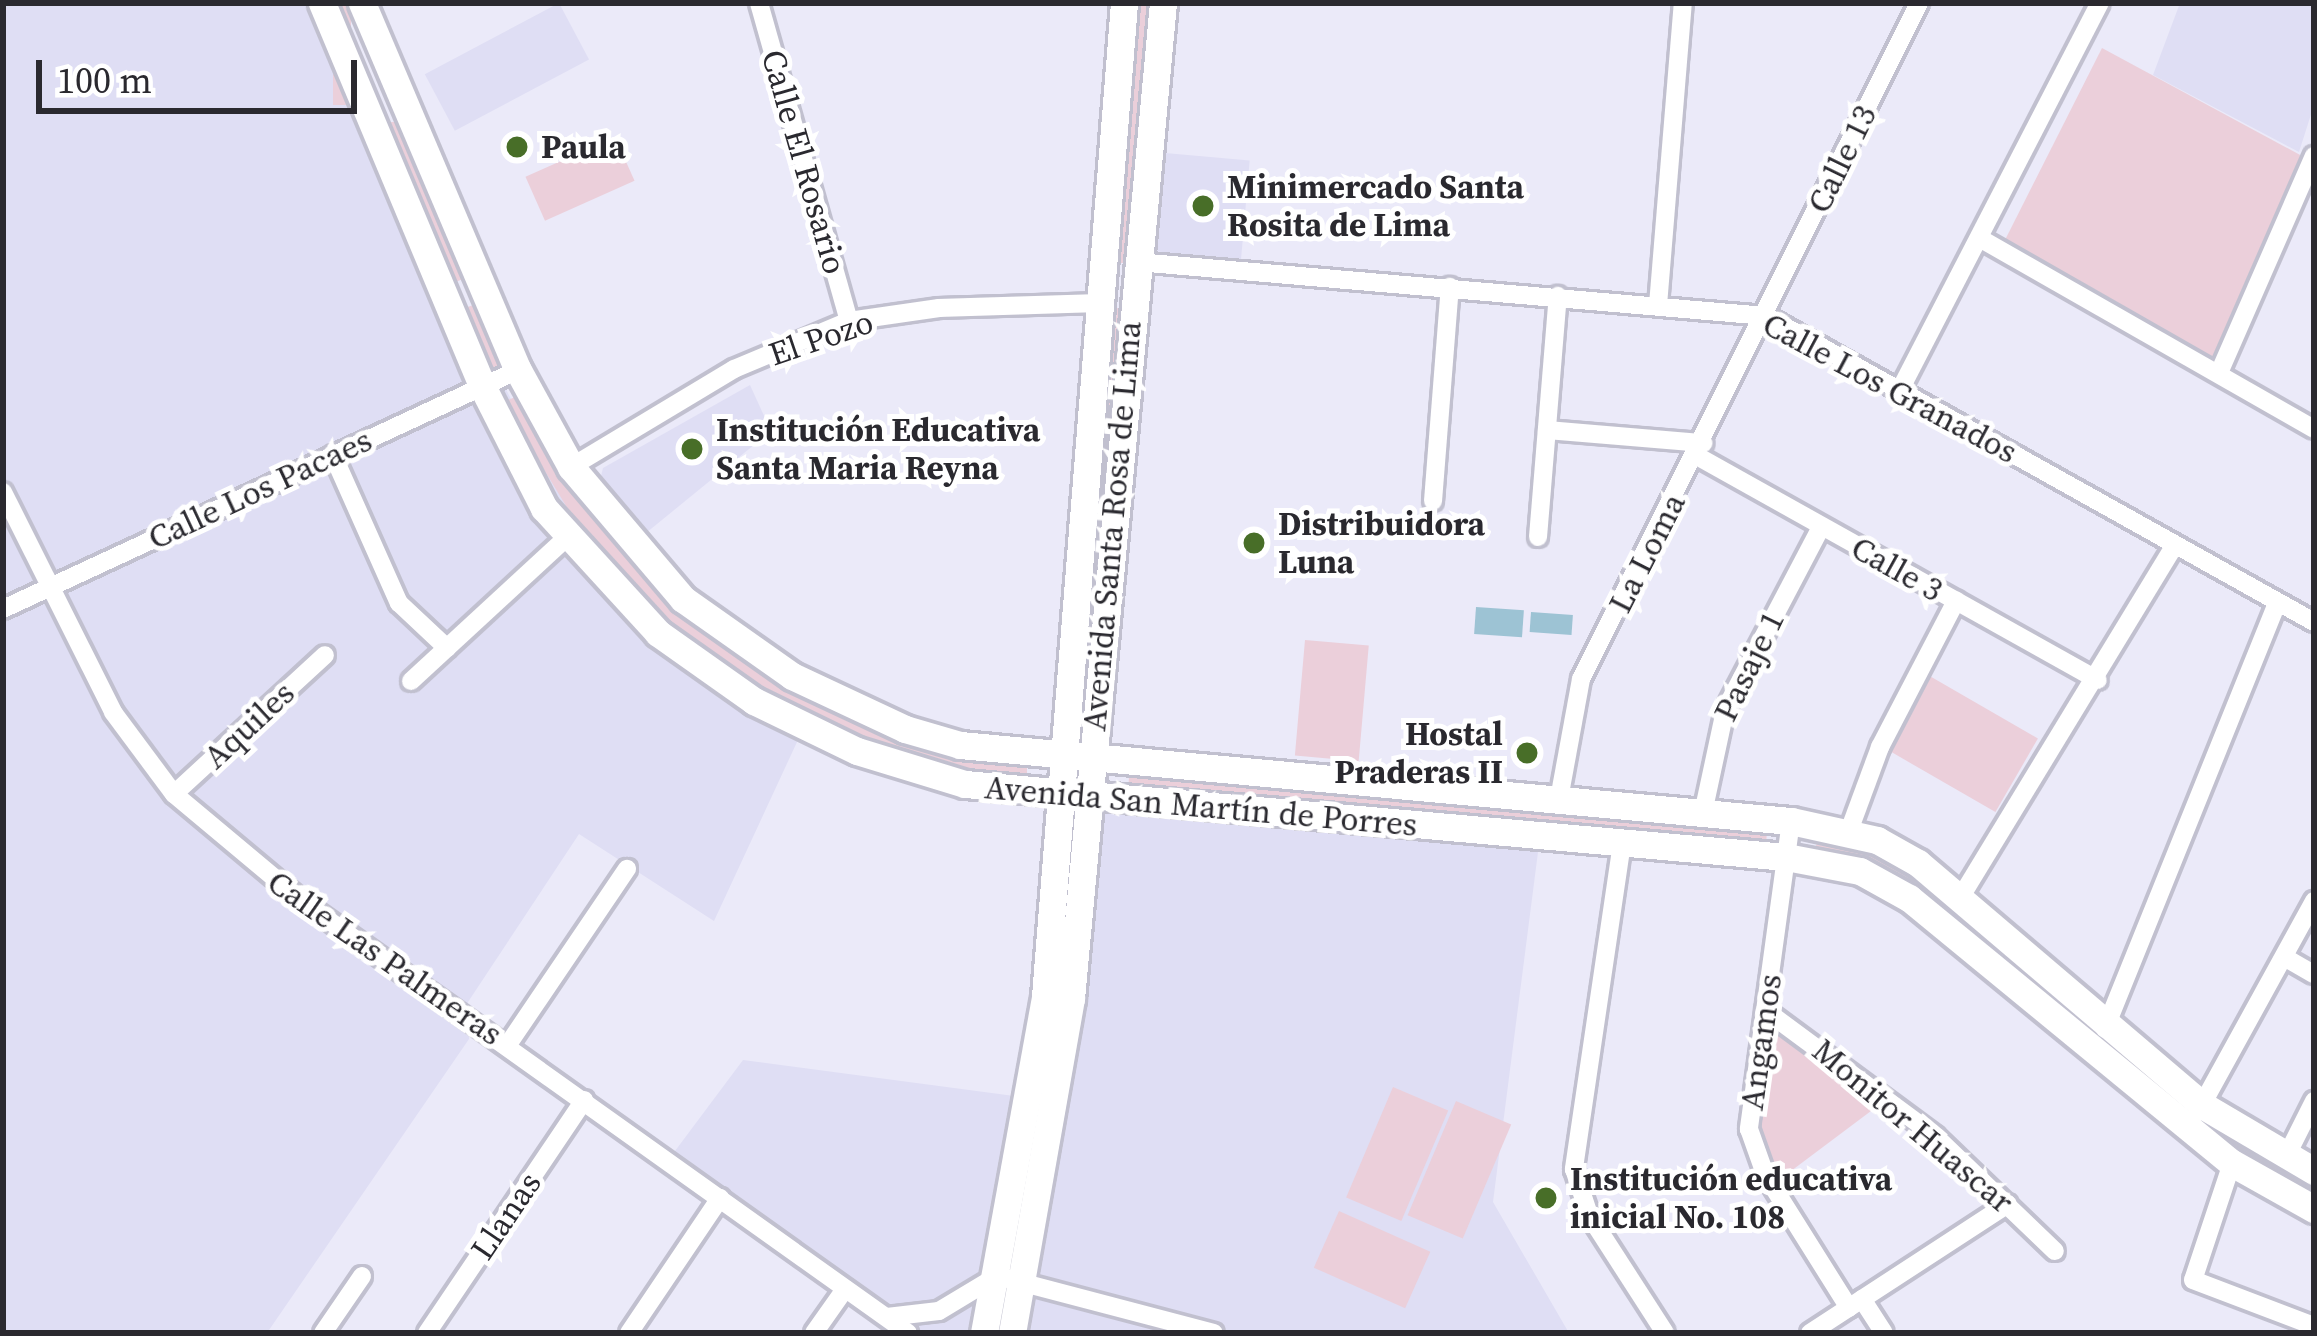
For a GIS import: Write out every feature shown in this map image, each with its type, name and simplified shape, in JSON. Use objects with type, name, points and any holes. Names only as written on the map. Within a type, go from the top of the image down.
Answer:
[{"type":"main road","name":"Avenida San Martín de Porres","points":[[322,3],[482,386],[524,472],[568,536],[658,633],[754,700],[801,728],[907,768],[1074,797],[1786,856],[1884,880],[2232,1163],[2314,1209]]},
{"type":"main road","name":"Avenida San Martín de Porres","points":[[362,3],[518,370],[571,467],[683,599],[776,665],[905,729],[1076,759],[1791,821],[1849,831],[1899,849],[2105,1029],[2202,1105],[2314,1171]]},
{"type":"main road","name":"Avenida Santa Rosa de Lima","points":[[984,1333],[1010,1278],[1071,998],[1074,797],[1099,303],[1124,3]]},
{"type":"main road","name":"Avenida Santa Rosa de Lima","points":[[1076,759],[1138,262],[1163,3]]},
{"type":"main road","points":[[367,112],[402,97]]},
{"type":"main road","points":[[445,297],[480,281]]},
{"type":"main road","points":[[658,633],[683,599]]},
{"type":"main road","points":[[754,700],[776,665]]},
{"type":"main road","name":"Avenida Santa Rosa de Lima","points":[[1010,1278],[1012,1333]]},
{"type":"street","name":"Calle El Rosario","points":[[759,3],[849,321]]},
{"type":"street","points":[[1658,305],[1683,3]]},
{"type":"street","name":"Calle 13","points":[[1766,316],[1918,3]]},
{"type":"street","points":[[1902,386],[2100,3]]},
{"type":"street","points":[[2219,373],[2314,156]]},
{"type":"street","points":[[1981,239],[2314,429]]},
{"type":"street","name":"Calle Los Granados","points":[[1138,262],[1766,316],[1902,386],[2174,547],[2277,603],[2312,614]]},
{"type":"street","points":[[1433,501],[1450,287]]},
{"type":"street","points":[[1538,538],[1558,296]]},
{"type":"street","name":"El Pozo","points":[[571,467],[734,369],[849,321],[939,308],[1099,303]]},
{"type":"street","name":"La Loma","points":[[1559,800],[1581,679],[1766,316]]},
{"type":"street","name":"Calle Los Pacaes","points":[[3,609],[518,370]]},
{"type":"street","points":[[1547,430],[1700,449]]},
{"type":"street","name":"Calle 3","points":[[1700,449],[1820,527],[2098,680]]},
{"type":"street","points":[[333,455],[399,602],[447,648]]},
{"type":"street","name":"Calle Las Palmeras","points":[[3,492],[45,588],[113,712],[174,794],[303,902],[908,1333]]},
{"type":"street","name":"Pasaje 1","points":[[1702,813],[1725,710],[1820,527]]},
{"type":"street","points":[[411,681],[568,536]]},
{"type":"street","points":[[1959,900],[2098,680],[2174,547]]},
{"type":"street","points":[[1849,831],[1880,747],[1956,602]]},
{"type":"street","points":[[2105,1029],[2277,603]]},
{"type":"street","name":"Aquiles","points":[[174,794],[325,656]]},
{"type":"street","name":"Angamos","points":[[1791,821],[1750,1106],[1752,1150],[1855,1303],[1884,1333]]},
{"type":"street","points":[[1622,844],[1574,1169],[1589,1215],[1665,1333]]},
{"type":"street","points":[[507,1046],[626,869]]},
{"type":"street","points":[[2189,1130],[2314,901]]},
{"type":"street","points":[[2284,957],[2314,974]]},
{"type":"street","name":"Monitor Huascar","points":[[1765,1010],[1935,1136],[2055,1251]]},
{"type":"street","name":"Llanas","points":[[427,1333],[584,1100]]},
{"type":"street","points":[[2286,1157],[2314,1101]]},
{"type":"street","points":[[2232,1163],[2192,1280],[2314,1326]]},
{"type":"street","points":[[629,1333],[720,1198]]},
{"type":"street","points":[[1810,1333],[2008,1204]]},
{"type":"street","points":[[323,1333],[362,1276]]},
{"type":"street","points":[[886,1317],[939,1311],[1010,1278],[1214,1333]]},
{"type":"street","points":[[814,1333],[845,1289]]},
{"type":"shaded area","points":[[3,3],[340,3],[481,341],[561,496],[667,614],[810,714],[714,921],[579,834],[468,1002],[469,1039],[267,1333],[3,1333]]},
{"type":"shaded area","points":[[333,3],[351,3],[351,105],[333,105]]},
{"type":"shaded area","points":[[559,3],[589,60],[455,131],[425,74]]},
{"type":"shaded area","points":[[1139,3],[1151,3],[1128,263],[1119,263]]},
{"type":"shaded area","points":[[2180,3],[2314,3],[2314,105],[2299,152],[2153,75]]},
{"type":"shaded area","points":[[2102,48],[2302,156],[2220,363],[2005,240]]},
{"type":"shaded area","points":[[388,122],[403,122],[463,279],[453,283],[384,130]]},
{"type":"shaded area","points":[[615,137],[635,181],[545,221],[525,177]]},
{"type":"shaded area","name":"Minimercado Santa Rosita de Lima","points":[[1165,153],[1250,160],[1241,259],[1156,252]]},
{"type":"shaded area","points":[[477,304],[505,366],[488,374],[461,309]]},
{"type":"shaded area","points":[[1117,308],[1125,310],[1088,724],[1078,724]]},
{"type":"shaded area","name":"Institución Educativa Santa Maria Reyna","points":[[750,385],[771,431],[646,533],[600,480],[603,468]]},
{"type":"shaded area","points":[[520,395],[581,503],[678,608],[828,711],[957,756],[1027,767],[1027,788],[812,725],[716,665],[591,547],[503,402]]},
{"type":"shaded area","points":[[1476,607],[1524,610],[1522,637],[1474,634]]},
{"type":"shaded area","points":[[1531,612],[1573,615],[1572,635],[1530,632]]},
{"type":"shaded area","points":[[1305,640],[1369,646],[1359,761],[1295,756]]},
{"type":"shaded area","points":[[1921,671],[2038,738],[1995,812],[1878,745]]},
{"type":"shaded area","points":[[1129,776],[1767,831],[1766,845],[1128,797]]},
{"type":"shaded area","points":[[1074,782],[1542,821],[1493,1202],[1569,1333],[920,1333],[672,1155],[743,1060],[1045,1100],[1059,1017]]},
{"type":"shaded area","points":[[1819,838],[1860,846],[1903,867],[2179,1102],[1905,882],[1814,851]]},
{"type":"shaded area","points":[[1775,1027],[1879,1105],[1779,1180],[1756,1127]]},
{"type":"shaded area","points":[[1393,1087],[1448,1110],[1401,1221],[1346,1197]]},
{"type":"shaded area","points":[[1456,1101],[1511,1124],[1463,1239],[1408,1215]]},
{"type":"shaded area","points":[[2206,1123],[2314,1185],[2314,1199],[2251,1169]]},
{"type":"shaded area","points":[[1339,1211],[1430,1252],[1405,1308],[1314,1268]]},
{"type":"place","name":"Paula","points":[[517,147]]},
{"type":"place","name":"Minimercado Santa Rosita de Lima","points":[[1203,206]]},
{"type":"place","name":"Institución Educativa Santa Maria Reyna","points":[[692,449]]},
{"type":"place","name":"Distribuidora Luna","points":[[1254,543]]},
{"type":"place","name":"Hostal Praderas II","points":[[1527,753]]},
{"type":"place","name":"Institución educativa inicial No. 108","points":[[1546,1198]]}]
